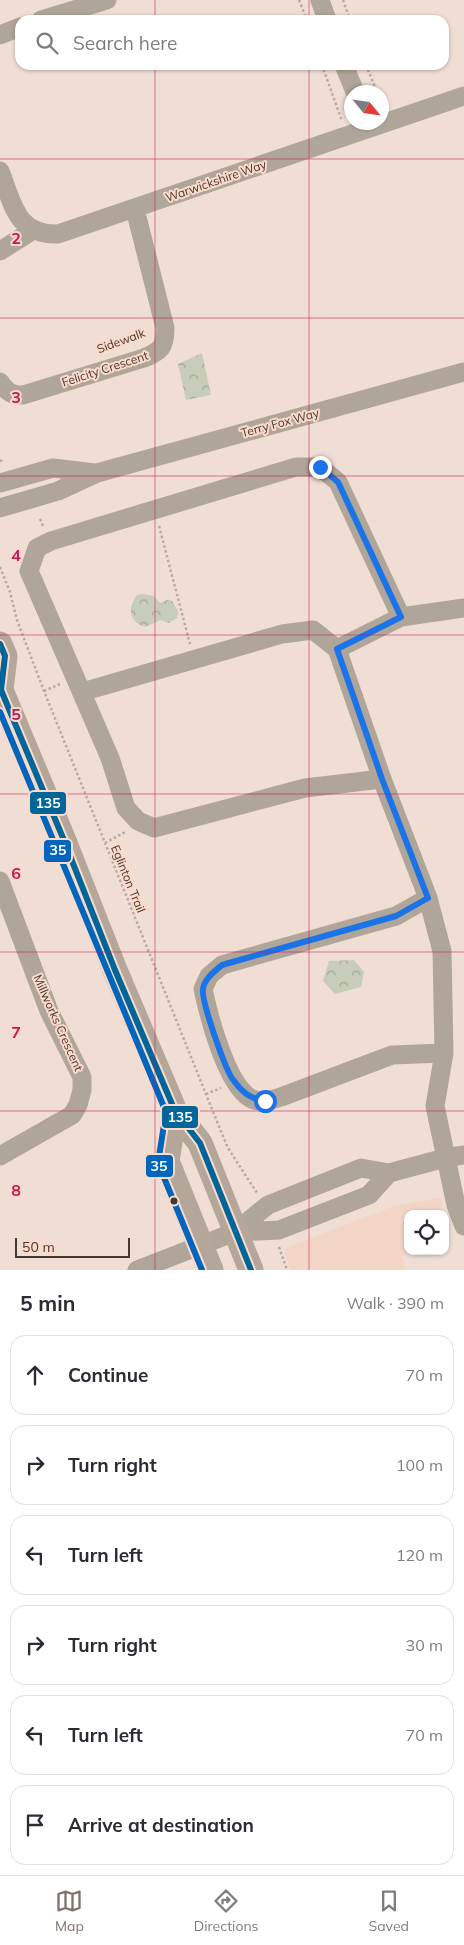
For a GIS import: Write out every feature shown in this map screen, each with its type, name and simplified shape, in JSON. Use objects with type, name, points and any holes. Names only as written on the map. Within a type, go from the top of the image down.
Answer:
[{"type":"main road","points":[[0,644],[5,656],[0,690],[63,838],[115,970],[176,1111],[200,1143],[251,1270]]},
{"type":"main road","points":[[176,1111],[167,1161],[210,1270]]},
{"type":"street","points":[[48,15],[62,6],[107,0]]},
{"type":"street","points":[[320,0],[325,15]]},
{"type":"street","points":[[0,35],[15,30]]},
{"type":"street","points":[[346,70],[352,85]]},
{"type":"street","name":"Warwickshire Way","points":[[389,119],[464,96]]},
{"type":"street","name":"Warwickshire Way","points":[[31,229],[45,234],[58,234],[347,136],[359,130]]},
{"type":"street","points":[[0,171],[18,216],[31,229],[27,234],[0,251]]},
{"type":"street","name":"Felicity Crescent","points":[[0,382],[9,392],[23,395],[144,358],[154,354],[162,347],[165,328],[135,209]]},
{"type":"street","name":"Terry Fox Way","points":[[0,508],[58,491],[97,473],[464,372]]},
{"type":"street","points":[[382,779],[305,788],[154,828],[138,821],[126,808],[110,758],[29,571],[37,548],[51,541],[296,467],[320,467],[338,482],[401,617]]},
{"type":"street","name":"Terry Fox Way","points":[[0,483],[52,468],[97,473]]},
{"type":"street","points":[[337,649],[401,617],[464,608]]},
{"type":"street","points":[[82,692],[282,634],[313,630],[337,649],[382,779],[428,898],[442,951],[444,1053],[435,1106],[456,1205],[464,1226]]},
{"type":"street","name":"Millworks Crescent","points":[[0,881],[50,1011],[82,1077],[82,1090],[78,1105],[72,1115],[0,1156]]},
{"type":"street","points":[[428,898],[396,916],[222,965],[210,976],[203,989],[208,1016],[232,1080],[251,1099],[265,1101],[281,1097],[392,1055],[444,1053]]},
{"type":"street","points":[[137,1270],[235,1232],[268,1206],[355,1170],[361,1168],[389,1173],[445,1158],[464,1155]]},
{"type":"street","points":[[235,1232],[279,1230],[369,1195],[389,1173]]},
{"type":"path","points":[[299,0],[305,15]]},
{"type":"path","points":[[343,0],[348,15]]},
{"type":"path","points":[[324,70],[347,136]]},
{"type":"path","points":[[368,70],[374,85]]},
{"type":"path","points":[[0,460],[4,462]]},
{"type":"path","points":[[154,510],[194,660]]},
{"type":"path","name":"Eglinton Trail","points":[[0,567],[10,592],[17,620],[44,691],[228,1148],[256,1190]]},
{"type":"path","points":[[44,691],[66,682]]},
{"type":"path","points":[[104,843],[130,829]]},
{"type":"path","points":[[206,1094],[227,1086]]},
{"type":"path","points":[[280,1249],[288,1270]]},
{"type":"shaded area","points":[[441,1197],[443,1210],[404,1210],[404,1255],[401,1256],[407,1270],[290,1270],[285,1255],[286,1248],[391,1207]]},
{"type":"green space","points":[[202,353],[211,395],[186,400],[178,364]]},
{"type":"green space","points":[[137,595],[154,596],[160,603],[167,600],[172,601],[178,611],[177,618],[169,623],[161,620],[145,627],[140,625],[133,618],[131,610]]},
{"type":"green space","points":[[354,960],[364,972],[361,987],[335,994],[323,981],[329,961]]},
{"type":"transit line","name":"135","points":[[0,644],[5,656],[1,690],[63,838],[115,970],[175,1111],[200,1143],[251,1270]]},
{"type":"transit line","name":"35","points":[[0,712],[166,1112],[158,1163],[202,1270]]},
{"type":"route","points":[[265,1101],[251,1099],[232,1080],[208,1016],[203,989],[210,976],[222,965],[396,916],[428,898],[382,779],[337,649],[401,617],[338,482],[320,467]]}]
